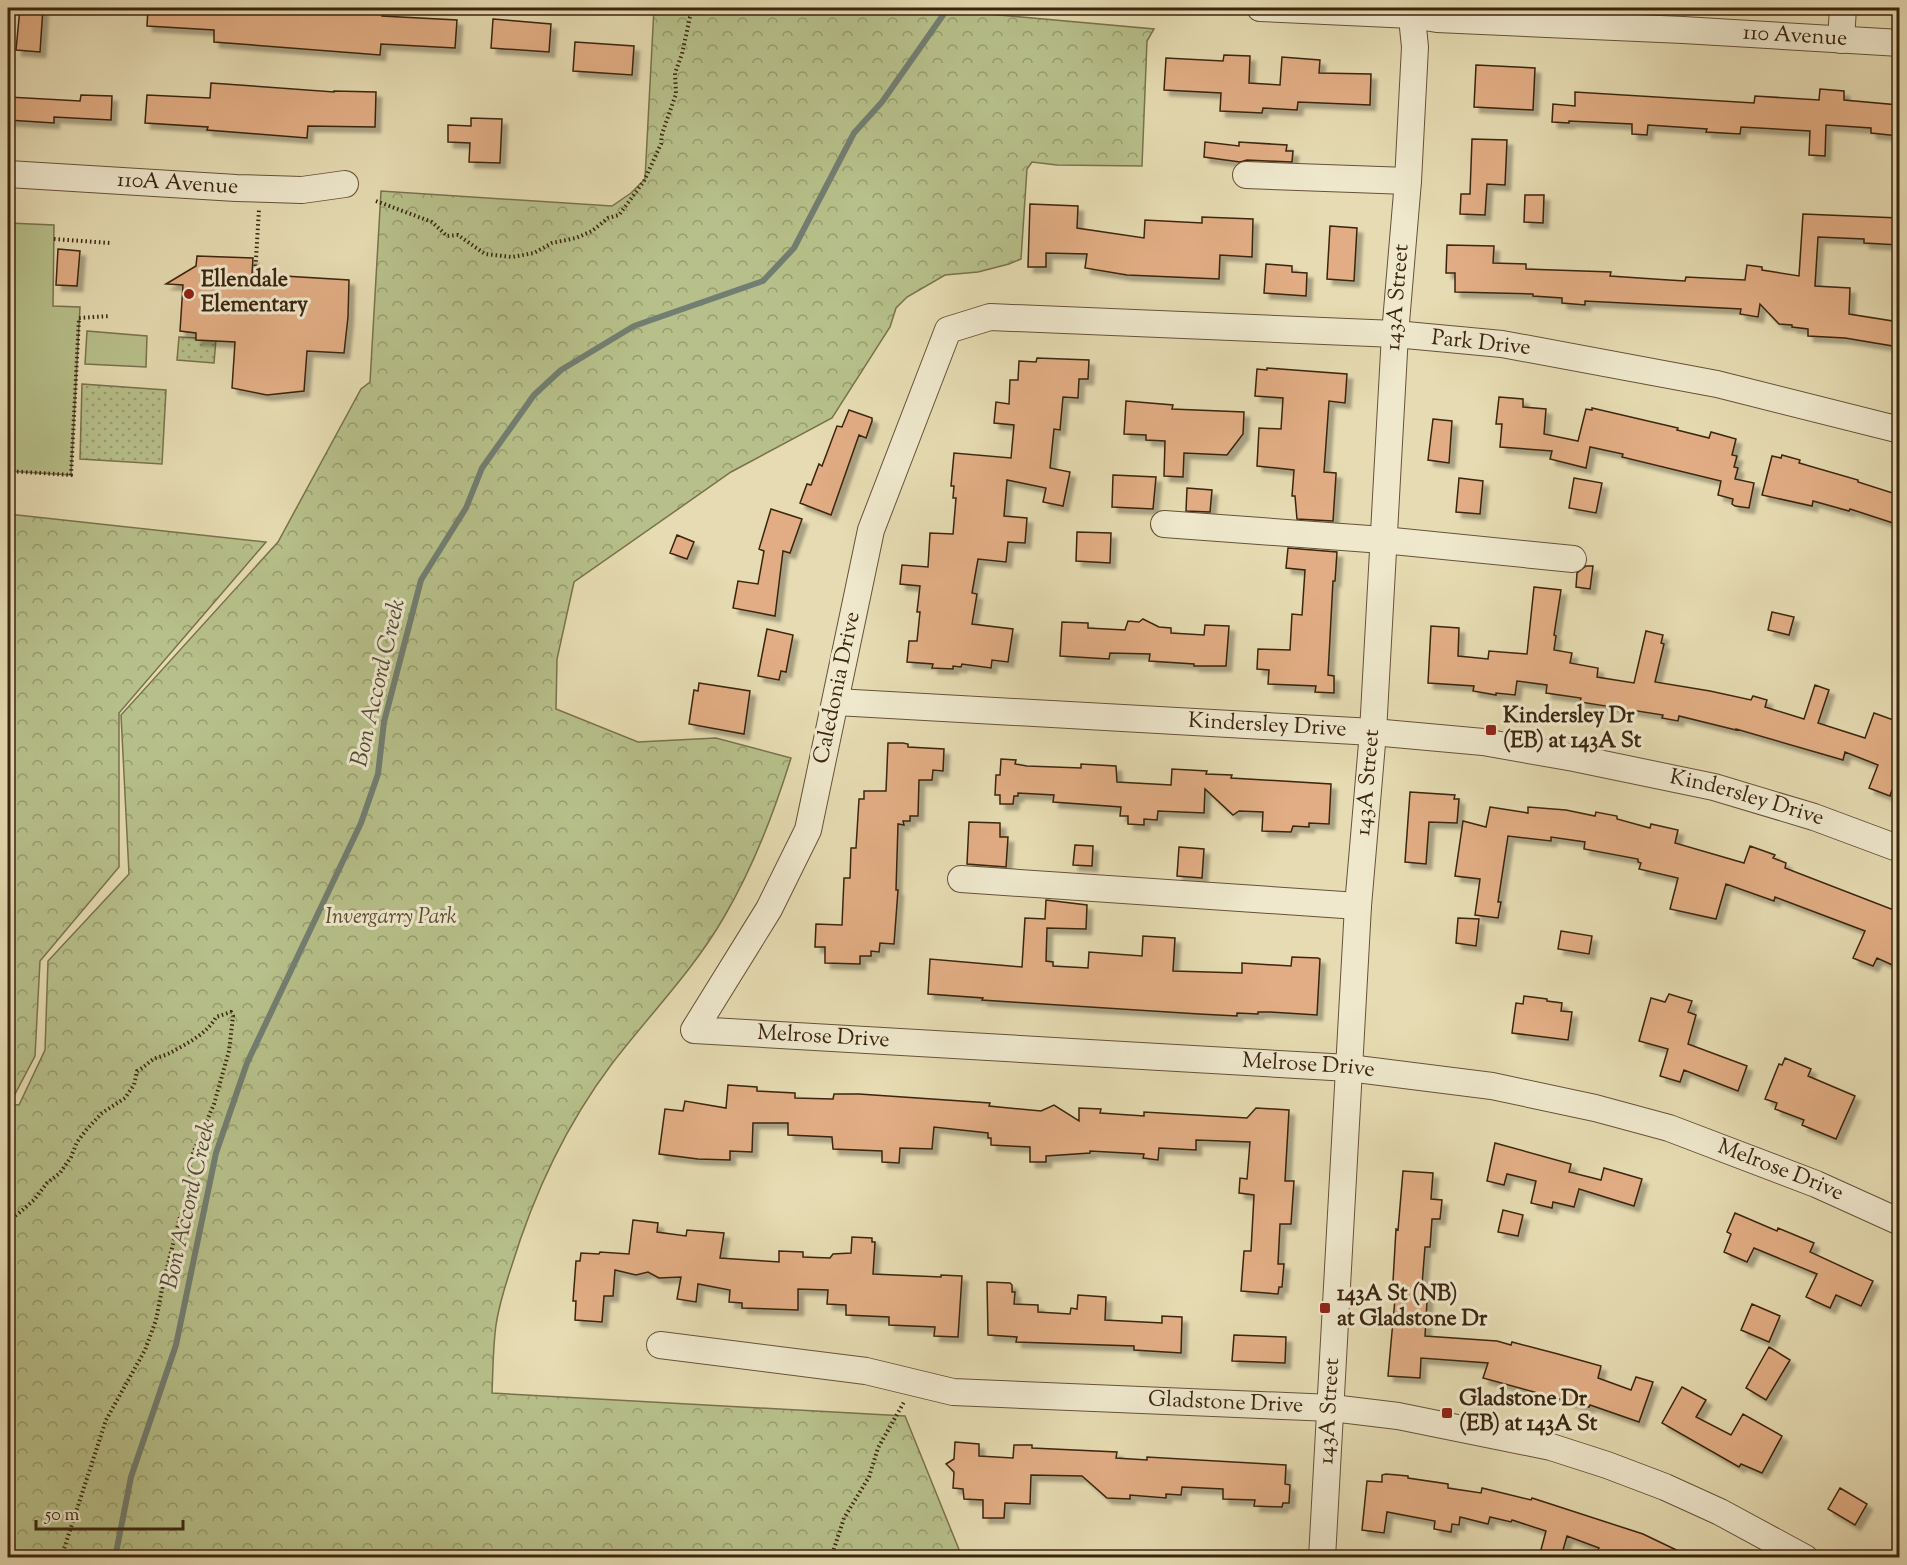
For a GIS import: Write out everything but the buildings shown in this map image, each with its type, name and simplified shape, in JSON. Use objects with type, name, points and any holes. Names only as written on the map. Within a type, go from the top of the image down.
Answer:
[{"type":"street","name":"110 Avenue","points":[[1260,8],[1411,11],[1437,19],[1684,19],[1841,40],[1899,43]]},
{"type":"street","points":[[1841,40],[1843,8]]},
{"type":"street","name":"143A Street","points":[[1322,1557],[1358,906],[1373,732],[1395,334],[1408,182],[1415,47],[1411,11]]},
{"type":"street","name":"110A Avenue","points":[[8,174],[291,190],[345,184]]},
{"type":"street","points":[[1246,175],[1408,182]]},
{"type":"street","name":"Park Drive","points":[[948,330],[990,317],[1395,334],[1502,344],[1718,384],[1899,430]]},
{"type":"street","name":"Caledonia Drive","points":[[694,1030],[769,909],[808,830],[871,530],[948,330]]},
{"type":"street","points":[[1164,524],[1383,540],[1573,558]]},
{"type":"street","name":"Kindersley Drive","points":[[836,702],[1373,732],[1483,742],[1714,787],[1814,817],[1899,849]]},
{"type":"street","points":[[961,879],[1358,906]]},
{"type":"street","name":"Melrose Drive","points":[[694,1030],[1349,1068],[1492,1086],[1595,1108],[1669,1128],[1816,1184],[1899,1222]]},
{"type":"street","name":"Gladstone Drive","points":[[660,1345],[866,1371],[953,1392],[1332,1408],[1398,1416],[1551,1447],[1607,1465],[1665,1486],[1805,1557]]},
{"type":"path","points":[[376,201],[432,222],[447,236],[458,235],[484,254],[501,254],[506,257],[534,253],[552,243],[576,238],[592,231],[608,218],[619,215],[644,181],[661,144],[662,134],[676,94],[675,73],[682,54],[690,16],[695,8]]},
{"type":"path","points":[[255,274],[259,207]]},
{"type":"path","points":[[54,239],[110,243]]},
{"type":"path","points":[[8,471],[71,475],[79,318],[110,316]]},
{"type":"path","points":[[8,1221],[34,1200],[46,1183],[60,1173],[71,1157],[76,1142],[102,1113],[125,1098],[134,1085],[136,1071],[197,1037],[212,1024],[216,1017],[231,1012],[233,1022],[228,1051],[214,1104],[190,1160],[191,1192],[180,1217],[156,1320],[146,1350],[106,1420],[61,1557]]},
{"type":"path","points":[[831,1557],[844,1518],[869,1477],[878,1448],[906,1394]]},
{"type":"green space","name":"Invergarry Park","points":[[654,8],[922,8],[1154,29],[1147,41],[1142,166],[1057,165],[1032,162],[1027,169],[1021,259],[978,272],[945,275],[907,297],[896,308],[890,327],[832,418],[731,472],[574,582],[557,659],[556,709],[638,742],[716,738],[791,758],[762,839],[724,917],[699,956],[611,1065],[579,1112],[552,1162],[520,1241],[500,1303],[495,1333],[492,1393],[905,1416],[962,1557],[8,1557],[8,1104],[19,1105],[45,1050],[48,961],[129,874],[121,715],[278,542],[361,389],[370,382],[381,191],[612,206],[631,193],[645,179]]},
{"type":"green space","points":[[1054,8],[1135,8],[1136,13]]},
{"type":"green space","points":[[8,223],[54,225],[53,306],[80,307],[71,475],[8,471]]},
{"type":"green space","points":[[87,331],[147,336],[146,367],[85,364]]},
{"type":"green space","points":[[179,337],[216,339],[214,363],[177,360]]},
{"type":"green space","points":[[82,384],[166,390],[162,464],[80,459]]},
{"type":"green space","points":[[8,514],[266,542],[119,713],[119,867],[40,961],[35,1056],[14,1096],[8,1095]]},
{"type":"waterway","name":"Bon Accord Creek","points":[[115,1558],[131,1477],[176,1345],[216,1153],[247,1063],[361,823],[378,774],[384,722],[421,580],[466,508],[482,468],[534,395],[561,370],[634,326],[763,281],[794,248],[854,133],[882,102],[948,8]]},
{"type":"place","name":"Ellendale Elementary","points":[[189,294]]},
{"type":"place","name":"Kindersley Dr (EB) at 143A St","points":[[1491,730]]},
{"type":"place","name":"143A St (NB) at Gladstone Dr","points":[[1325,1308]]},
{"type":"place","name":"Gladstone Dr (EB) at 143A St","points":[[1447,1413]]}]
